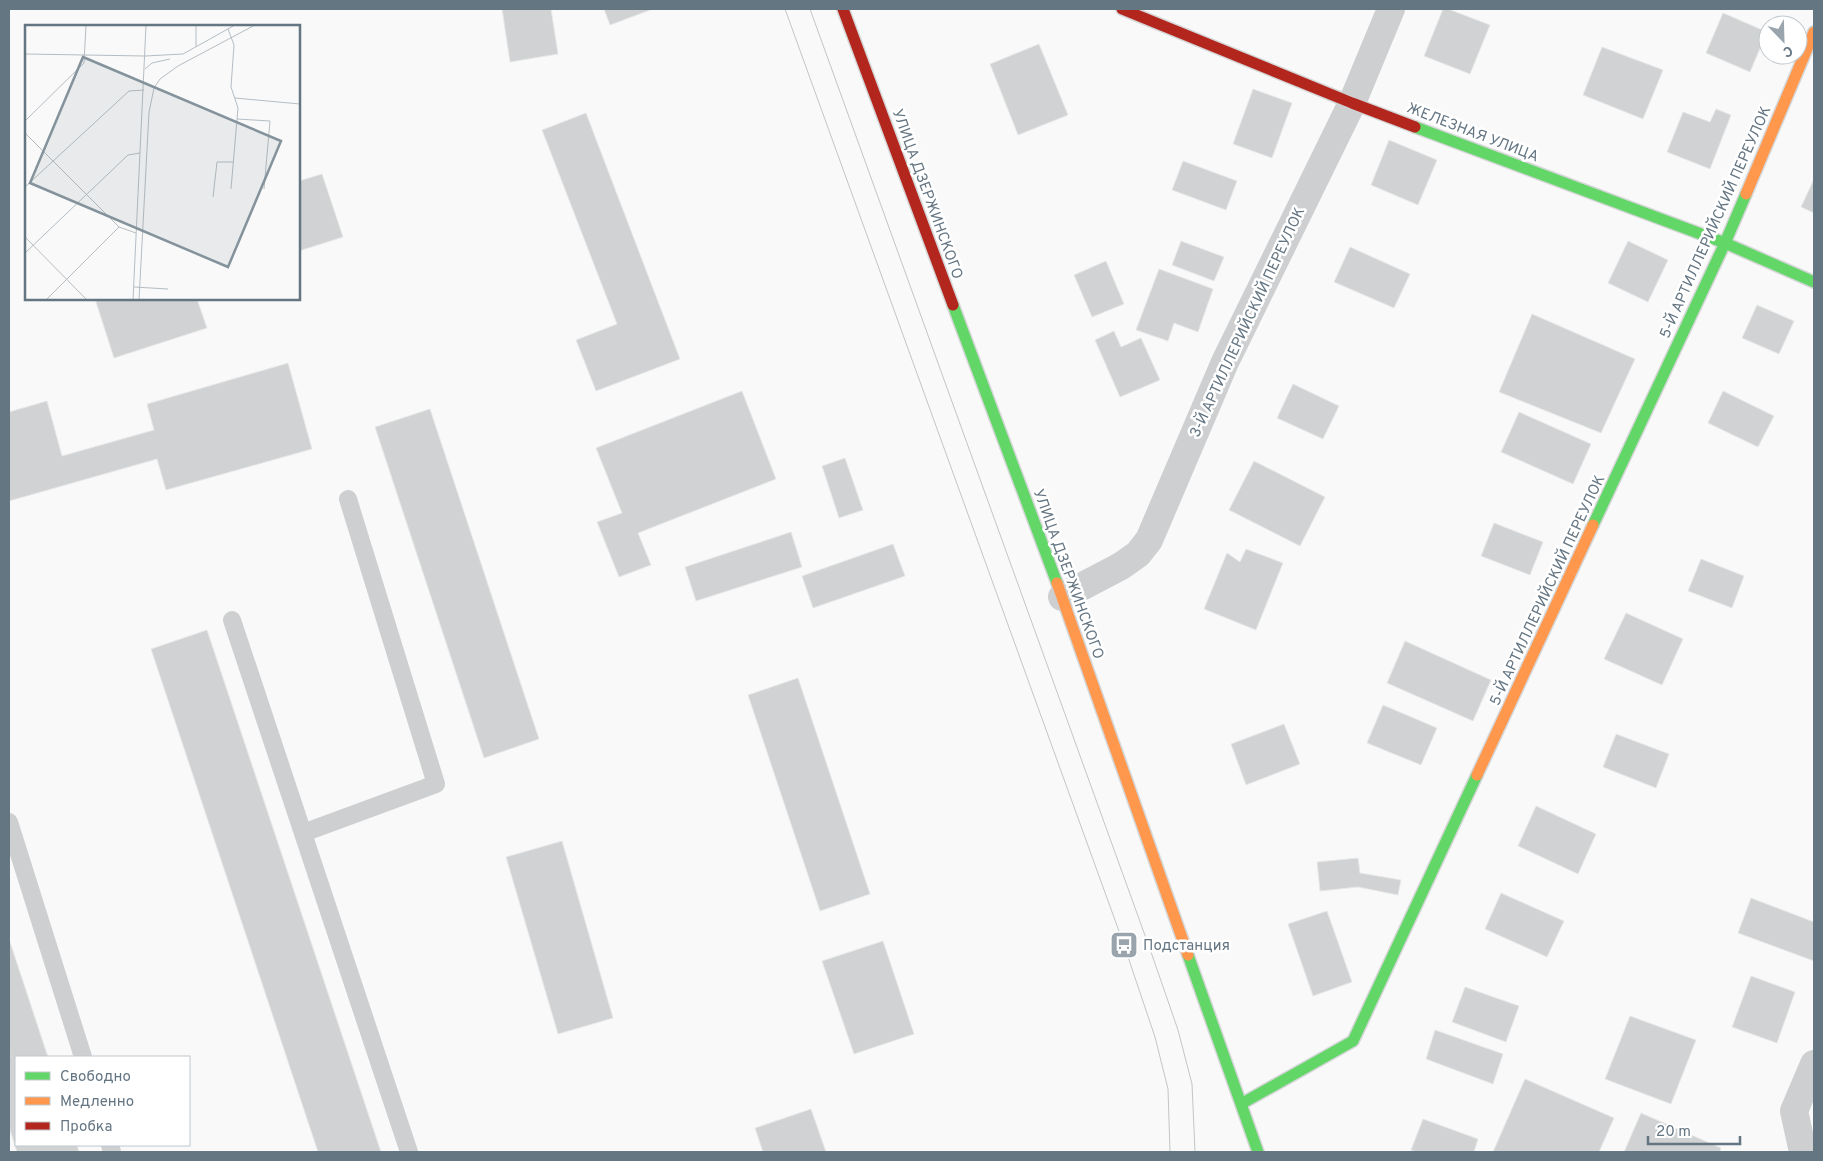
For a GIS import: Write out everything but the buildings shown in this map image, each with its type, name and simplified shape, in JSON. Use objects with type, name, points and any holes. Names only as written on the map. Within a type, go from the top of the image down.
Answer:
[{"type":"street","name":"УЛИЦА ДЗЕРЖИНСКОГО","points":[[843,9],[1062,597],[1258,1152]]},
{"type":"street","name":"ЖЕЛЕЗНАЯ УЛИЦА","points":[[1122,9],[1352,103],[1725,243],[1814,282]]},
{"type":"street","name":"3-Й АРТИЛЛЕРИЙСКИЙ ПЕРЕУЛОК","points":[[1062,597],[1121,566],[1138,554],[1148,540],[1225,362],[1352,103],[1391,9]]},
{"type":"street","name":"5-Й АРТИЛЛЕРИЙСКИЙ ПЕРЕУЛОК","points":[[1241,1104],[1354,1041],[1725,243],[1814,32]]},
{"type":"street","points":[[1803,1152],[1794,1112],[1814,1064]]},
{"type":"lane","points":[[303,833],[436,784],[348,499]]},
{"type":"lane","points":[[232,620],[409,1152]]},
{"type":"lane","points":[[9,822],[83,1056]]},
{"type":"tram line","points":[[785,9],[1124,945],[1155,1037],[1168,1089],[1170,1152]]},
{"type":"tram line","points":[[810,9],[1178,1030],[1192,1084],[1195,1152]]},
{"type":"traffic: fast","points":[[1415,127],[1725,243],[1814,282]]},
{"type":"traffic: fast","points":[[1593,525],[1746,194]]},
{"type":"traffic: fast","points":[[953,305],[1057,583]]},
{"type":"traffic: fast","points":[[1241,1104],[1353,1041],[1477,775]]},
{"type":"traffic: fast","points":[[1188,955],[1258,1152]]},
{"type":"traffic: slow","points":[[1746,194],[1814,32]]},
{"type":"traffic: slow","points":[[1477,775],[1593,525]]},
{"type":"traffic: slow","points":[[1057,583],[1188,955]]},
{"type":"traffic: jam","points":[[843,9],[953,305]]},
{"type":"traffic: jam","points":[[1122,9],[1415,127]]},
{"type":"place","name":"Подстанция","points":[[1124,945]]}]
